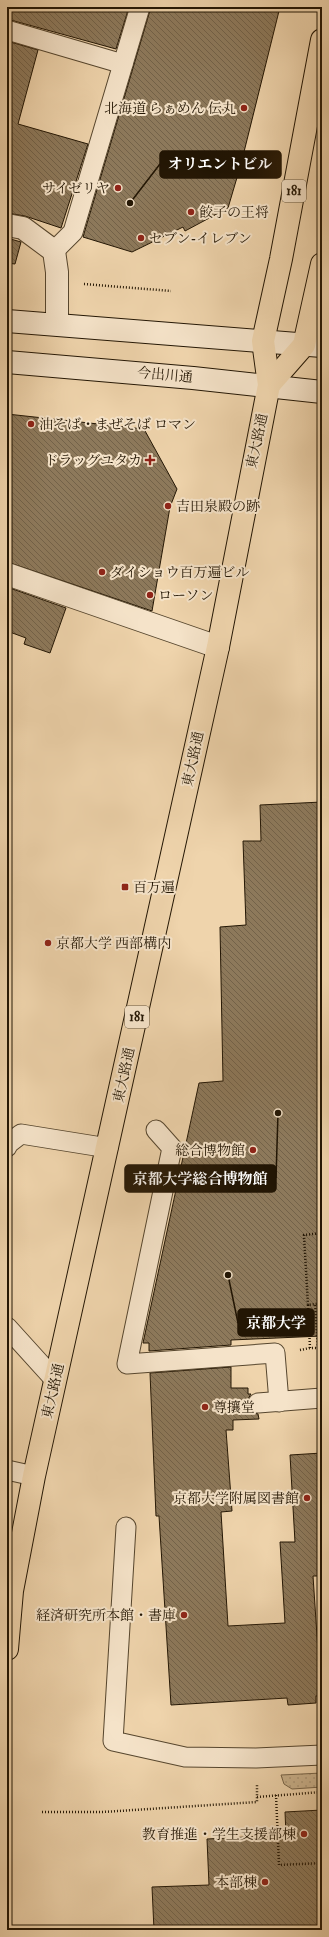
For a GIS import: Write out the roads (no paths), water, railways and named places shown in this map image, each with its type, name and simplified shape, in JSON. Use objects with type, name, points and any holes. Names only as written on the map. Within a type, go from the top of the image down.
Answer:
[{"type":"main road","name":"東大路通","points":[[7,1649],[12,1592],[34,1476],[218,647],[269,385],[263,341],[281,259],[322,40]]},
{"type":"main road","points":[[7,225],[23,228],[54,251],[57,283],[57,324]]},
{"type":"main road","points":[[269,385],[313,346],[322,264]]},
{"type":"main road","points":[[7,321],[313,346]]},
{"type":"main road","name":"今出川通","points":[[7,362],[269,385],[322,392]]},
{"type":"main road","points":[[7,574],[218,647]]},
{"type":"lane","points":[[54,251],[73,232],[140,7]]},
{"type":"lane","points":[[7,30],[124,64]]},
{"type":"lane","points":[[156,1130],[172,1148],[127,1364],[275,1353],[279,1402]]},
{"type":"lane","points":[[7,1145],[21,1134],[108,1148]]},
{"type":"lane","points":[[7,1327],[55,1380]]},
{"type":"lane","points":[[258,1403],[322,1398]]},
{"type":"lane","points":[[7,1470],[34,1476]]},
{"type":"lane","points":[[126,1527],[113,1741],[185,1757],[256,1758],[322,1755]]},
{"type":"place","name":"北海道 らぁめん 伝丸","points":[[244,108]]},
{"type":"place","name":"サイゼリヤ","points":[[118,188]]},
{"type":"place","name":"オリエントビル","points":[[130,203]]},
{"type":"place","name":"餃子の王将","points":[[191,212]]},
{"type":"place","name":"セブン-イレブン","points":[[141,238]]},
{"type":"place","name":"油そば・まぜそば ロマン","points":[[31,424]]},
{"type":"place","name":"ドラッグユタカ","points":[[150,460]]},
{"type":"place","name":"吉田泉殿の跡","points":[[168,506]]},
{"type":"place","name":"ダイショウ百万遍ビル","points":[[102,572]]},
{"type":"place","name":"ローソン","points":[[150,595]]},
{"type":"place","name":"百万遍","points":[[125,887]]},
{"type":"place","name":"京都大学 西部構内","points":[[48,943]]},
{"type":"place","name":"京都大学総合博物館","points":[[278,1113]]},
{"type":"place","name":"総合博物館","points":[[253,1150]]},
{"type":"place","name":"京都大学","points":[[228,1275]]},
{"type":"place","name":"尊攘堂","points":[[205,1407]]},
{"type":"place","name":"京都大学附属図書館","points":[[307,1498]]},
{"type":"place","name":"経済研究所本館・書庫","points":[[184,1615]]},
{"type":"place","name":"教育推進・学生支援部棟","points":[[304,1834]]},
{"type":"place","name":"本部棟","points":[[265,1882]]}]
